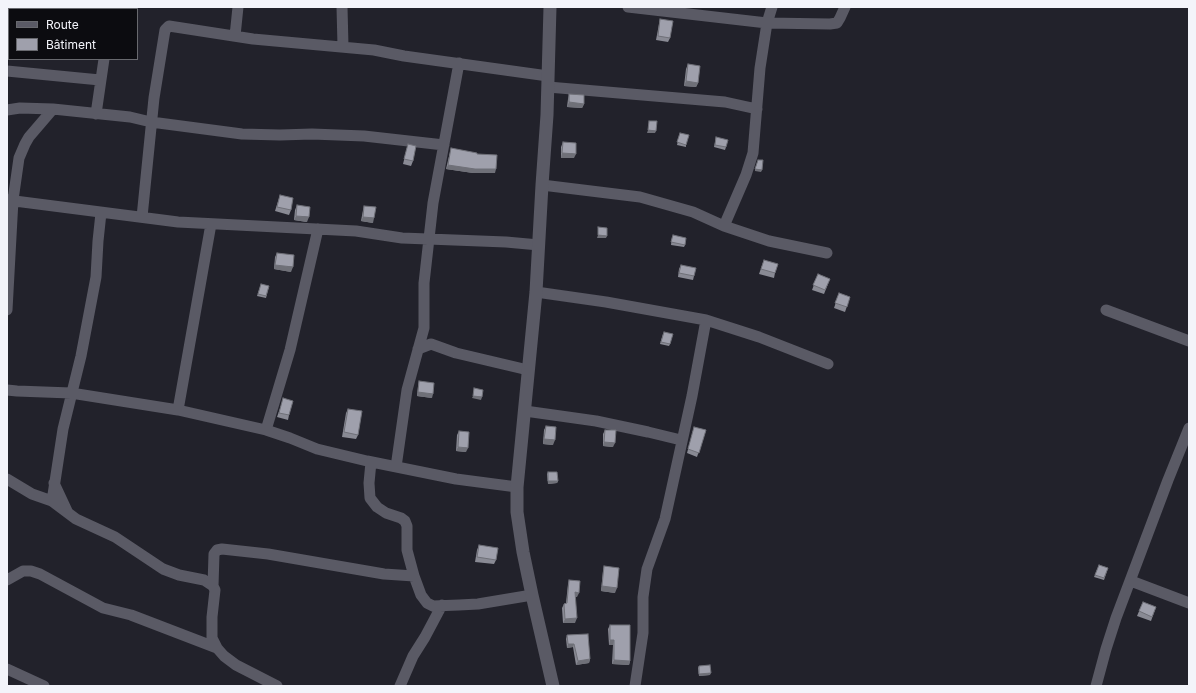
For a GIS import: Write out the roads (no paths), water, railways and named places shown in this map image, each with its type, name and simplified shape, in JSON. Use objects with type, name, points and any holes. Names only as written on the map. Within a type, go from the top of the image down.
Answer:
[{"type":"street","points":[[235,36],[238,7]]},
{"type":"street","points":[[342,7],[343,46]]},
{"type":"street","points":[[550,7],[546,148],[542,184],[536,292],[517,487],[517,512],[532,594],[554,686]]},
{"type":"street","points":[[628,7],[767,22],[830,24],[836,23],[845,7]]},
{"type":"street","points":[[724,226],[743,182],[753,153],[760,68],[767,22],[772,7]]},
{"type":"street","points":[[142,217],[154,98],[165,30],[169,26],[275,41],[374,50],[404,56],[459,63],[548,82],[725,102],[757,109]]},
{"type":"street","points":[[96,114],[104,60]]},
{"type":"street","points":[[396,467],[407,390],[424,328],[424,284],[433,203],[440,174],[459,63]]},
{"type":"street","points":[[7,71],[100,80]]},
{"type":"street","points":[[7,110],[20,108],[53,109],[130,117],[151,122],[242,134],[364,136],[444,145]]},
{"type":"street","points":[[7,310],[10,200],[20,158],[25,144],[29,137],[53,109]]},
{"type":"street","points":[[542,184],[640,197],[694,212],[724,226],[769,241],[827,253]]},
{"type":"street","points":[[10,200],[178,222],[356,231],[402,238],[506,242],[539,245]]},
{"type":"street","points":[[52,501],[62,436],[81,356],[96,277],[101,213]]},
{"type":"street","points":[[178,410],[211,224]]},
{"type":"street","points":[[266,430],[290,350],[318,229]]},
{"type":"street","points":[[536,292],[606,302],[706,320],[759,337],[828,364]]},
{"type":"street","points":[[1106,310],[1189,341]]},
{"type":"street","points":[[635,686],[643,634],[643,597],[647,569],[665,520],[681,440],[692,396],[706,320]]},
{"type":"street","points":[[424,328],[431,344]]},
{"type":"street","points":[[418,349],[431,344],[456,353],[528,370]]},
{"type":"street","points":[[7,390],[71,393],[178,410],[266,430],[317,449],[371,462],[456,479],[517,487]]},
{"type":"street","points":[[525,411],[596,421],[681,440]]},
{"type":"street","points":[[1096,686],[1106,649],[1188,433]]},
{"type":"street","points":[[371,462],[369,483],[370,498],[377,507],[405,521],[407,526],[407,550],[414,576],[421,595],[426,603],[433,606],[478,604],[532,594]]},
{"type":"street","points":[[7,479],[32,494],[52,501],[76,519],[115,538],[163,569],[179,575],[204,580],[213,586]]},
{"type":"street","points":[[54,483],[69,513]]},
{"type":"street","points":[[277,686],[236,665],[224,656],[217,648],[212,638],[215,595],[213,586],[214,554],[217,550],[222,549],[268,554],[384,574],[414,576]]},
{"type":"street","points":[[7,580],[23,571],[31,571],[40,574],[103,608],[142,619],[217,648]]},
{"type":"street","points":[[1131,581],[1189,603]]},
{"type":"street","points":[[400,686],[413,656],[442,605]]},
{"type":"street","points":[[7,669],[44,686]]}]
